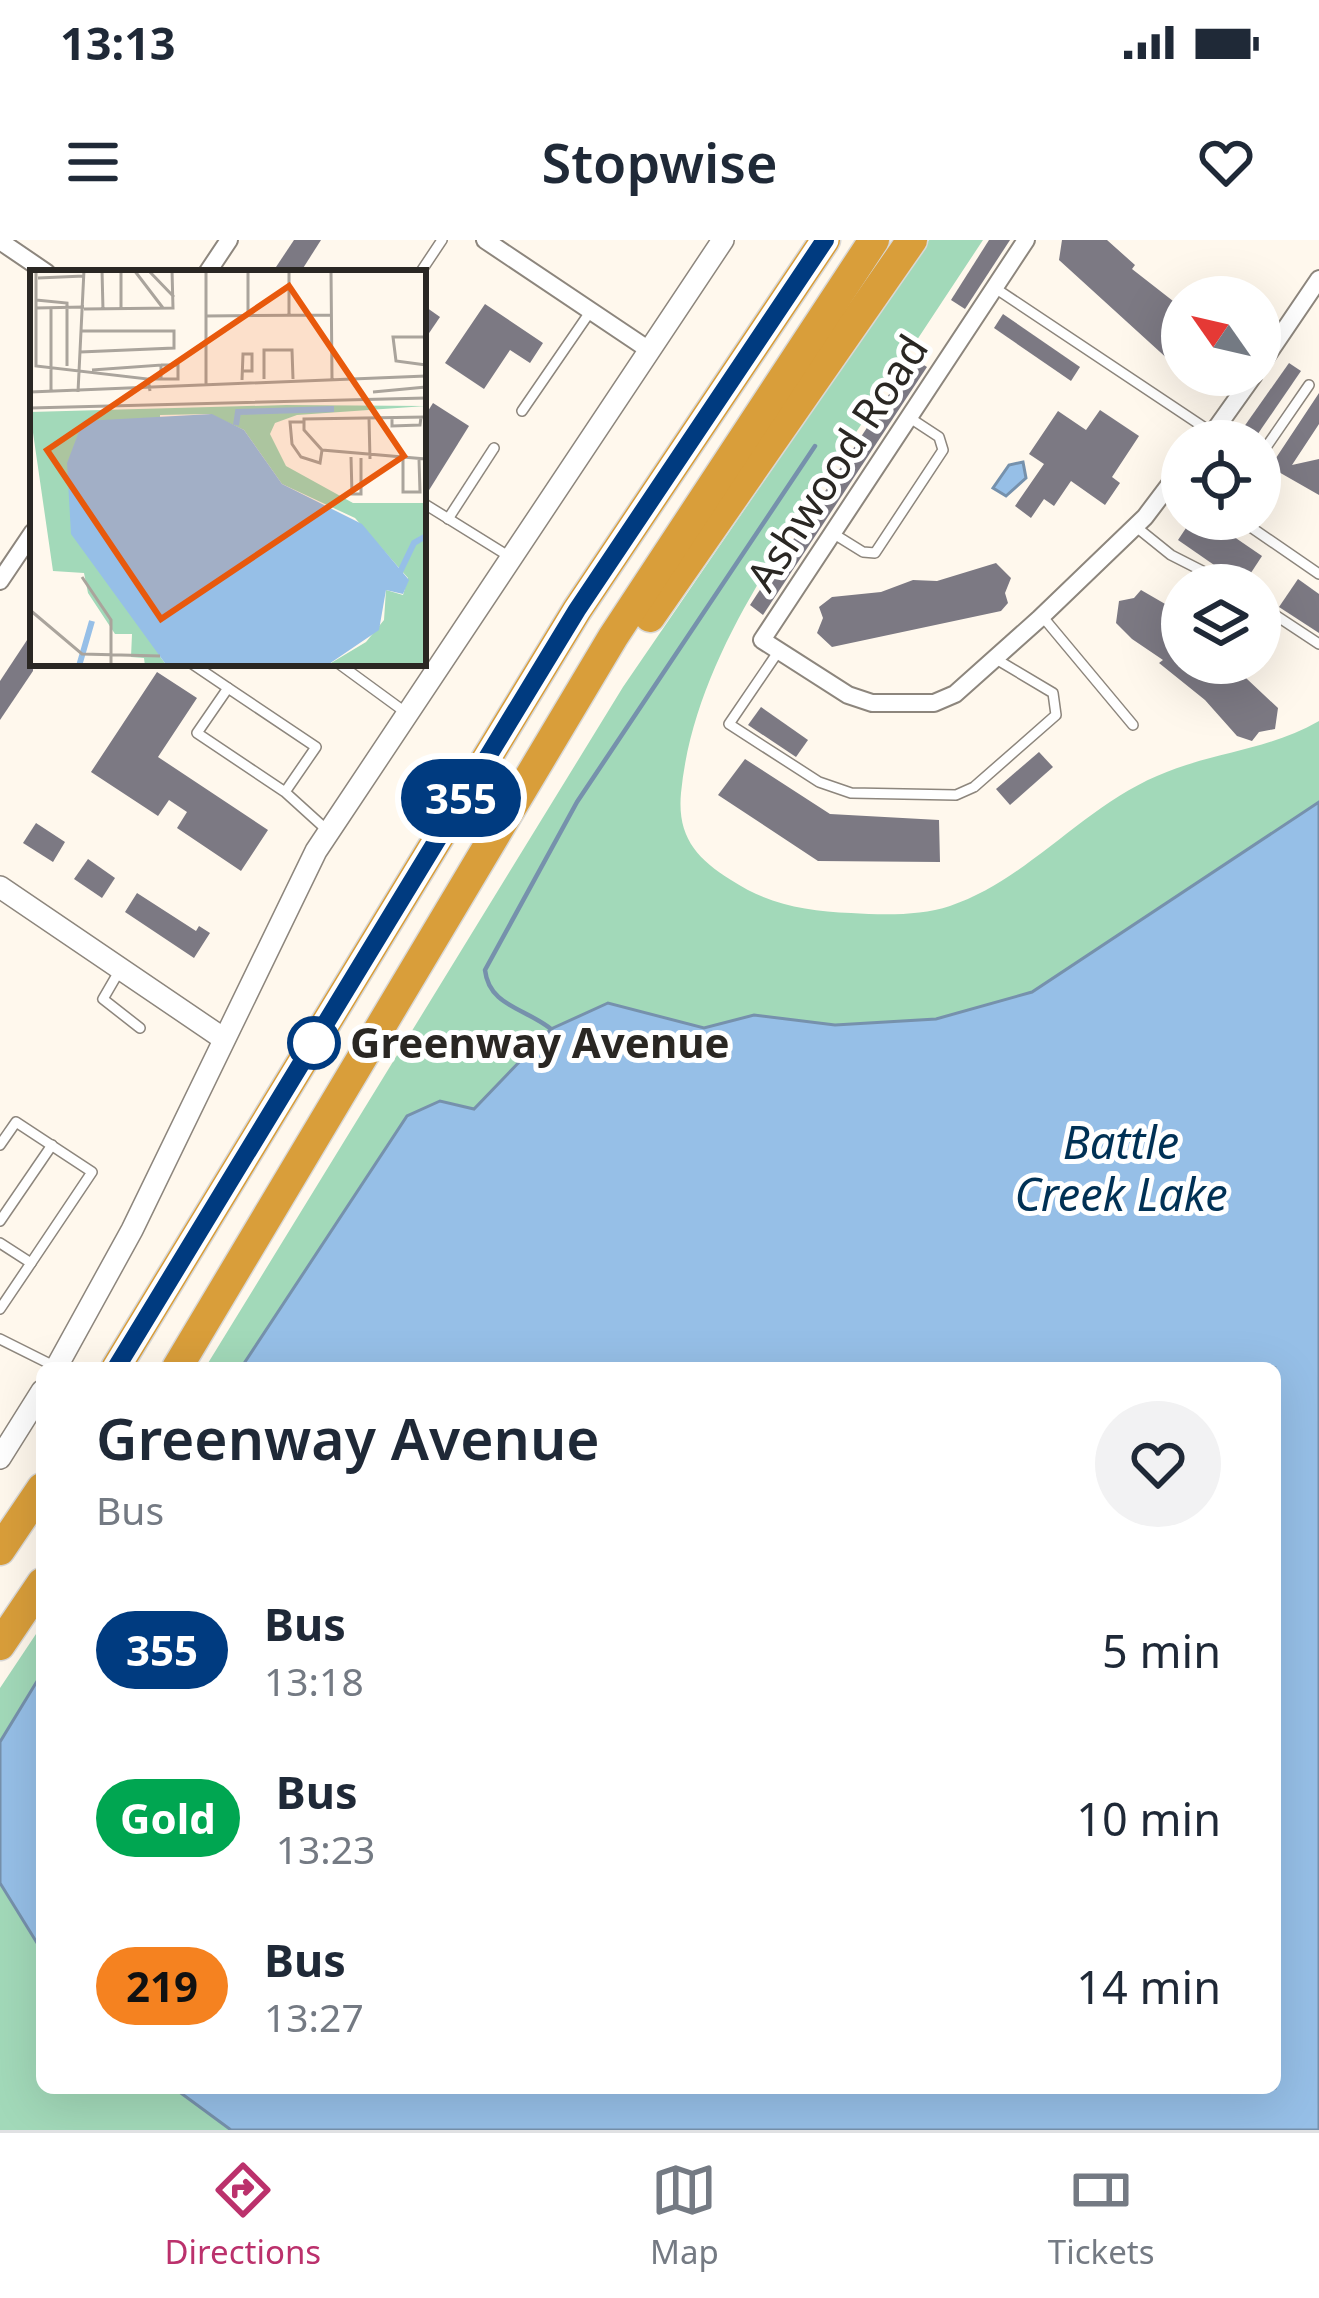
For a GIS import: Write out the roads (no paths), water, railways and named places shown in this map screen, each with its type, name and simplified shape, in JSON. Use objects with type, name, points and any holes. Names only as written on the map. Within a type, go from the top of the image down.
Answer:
[{"type":"highway","points":[[120,1362],[577,610],[825,240]]},
{"type":"highway","points":[[181,1362],[613,637],[874,240]]},
{"type":"highway","points":[[500,827],[912,240]]},
{"type":"highway","points":[[0,1550],[36,1497]]},
{"type":"highway","points":[[0,1646],[36,1592]]},
{"type":"street","points":[[209,270],[229,240]]},
{"type":"street","points":[[485,240],[649,350]]},
{"type":"street","points":[[59,1362],[150,1195],[221,1037],[328,831],[723,240]]},
{"type":"street","name":"Ashwood Road","points":[[1027,240],[762,640],[848,695],[909,705],[955,694],[1042,616],[1161,497]]},
{"type":"street","points":[[0,241],[43,270]]},
{"type":"street","points":[[1281,335],[1319,279]]},
{"type":"street","points":[[3,569],[30,536]]},
{"type":"street","points":[[0,887],[221,1037]]},
{"type":"street","points":[[0,1458],[36,1401]]},
{"type":"lane","points":[[422,270],[442,240]]},
{"type":"lane","points":[[995,288],[1186,420]]},
{"type":"lane","points":[[522,411],[591,311]]},
{"type":"lane","points":[[1281,426],[1309,385]]},
{"type":"lane","points":[[834,534],[863,552],[875,553],[943,450],[939,437],[910,418]]},
{"type":"lane","points":[[448,519],[494,448]]},
{"type":"lane","points":[[426,508],[510,556]]},
{"type":"lane","points":[[1135,526],[1189,564]]},
{"type":"lane","points":[[1269,540],[1319,574]]},
{"type":"lane","points":[[1042,616],[1132,724]]},
{"type":"lane","points":[[1281,619],[1319,644]]},
{"type":"lane","points":[[778,652],[729,724],[819,782],[851,793],[956,795],[974,788],[1056,715],[1053,693],[996,659]]},
{"type":"lane","points":[[195,666],[316,747],[285,792]]},
{"type":"lane","points":[[342,666],[406,712]]},
{"type":"lane","points":[[228,688],[197,733],[285,792],[328,831]]},
{"type":"lane","points":[[121,968],[103,999],[140,1028]]},
{"type":"lane","points":[[0,1145],[16,1121],[92,1172],[0,1309]]},
{"type":"lane","points":[[0,1221],[52,1145]]},
{"type":"lane","points":[[0,1243],[31,1263]]},
{"type":"lane","points":[[0,1339],[46,1362]]},
{"type":"water","points":[[1023,462],[1026,478],[1006,496],[993,488],[1009,465]]},
{"type":"water","name":"Battle Creek Lake","points":[[1319,802],[1319,2130],[231,2130],[182,2094],[1281,2094],[1281,1362],[245,1362],[407,1116],[440,1101],[474,1109],[551,1029],[608,1003],[704,1028],[754,1015],[835,1025],[936,1019],[1032,992]]},
{"type":"water","points":[[36,1683],[36,1941],[0,1883],[0,1742]]},
{"type":"waterway","points":[[551,1029],[501,999],[485,970],[577,802],[815,446]]},
{"type":"place","name":"Greenway Avenue","points":[[314,1043]]}]
